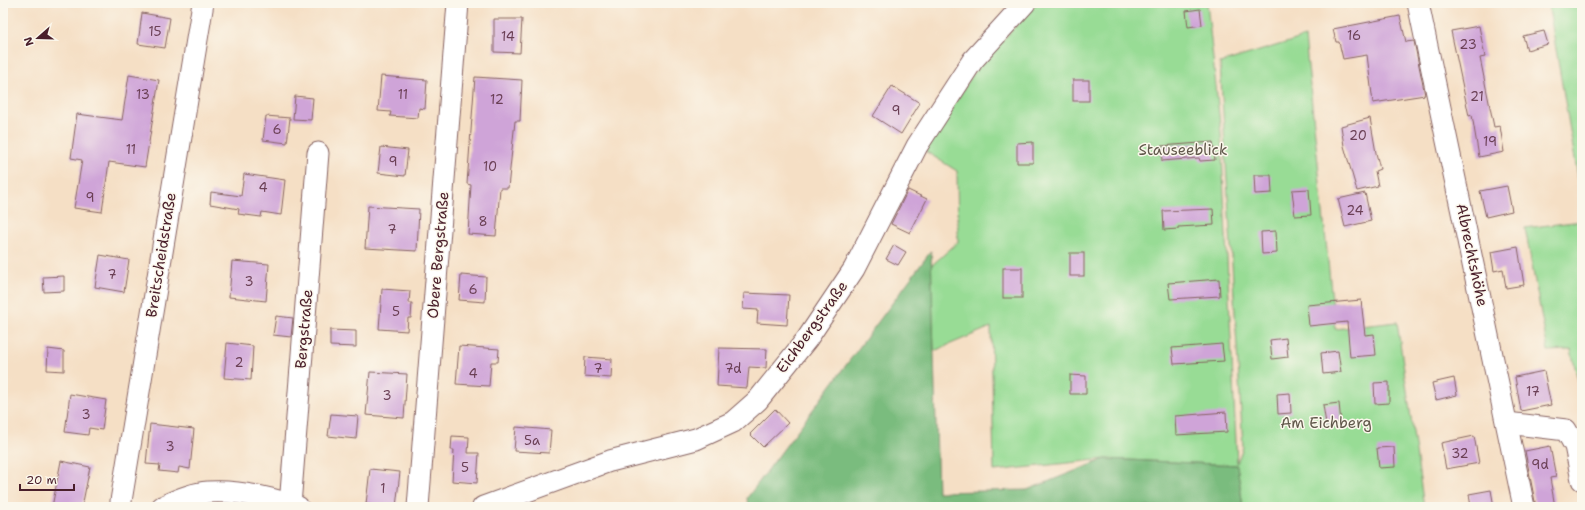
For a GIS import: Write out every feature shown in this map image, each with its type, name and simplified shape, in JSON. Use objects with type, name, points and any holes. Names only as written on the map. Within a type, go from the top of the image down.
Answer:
[{"type":"street","name":"Breitscheidstraße","points":[[121,507],[120,501],[203,3]]},
{"type":"street","name":"Obere Bergstraße","points":[[418,507],[458,3]]},
{"type":"street","name":"Eichbergstraße","points":[[483,507],[610,461],[696,439],[733,422],[758,400],[807,339],[854,269],[917,146],[973,60],[1024,3]]},
{"type":"street","name":"Albrechtshöhe","points":[[1418,3],[1524,507]]},
{"type":"street","name":"Bergstraße","points":[[294,506],[318,152]]},
{"type":"street","points":[[1507,423],[1566,430],[1575,446],[1582,480]]},
{"type":"street","points":[[162,507],[180,498],[208,492],[241,494],[294,506]]},
{"type":"green space","points":[[1037,3],[1207,3],[1221,133],[1237,463],[1243,447],[1220,63],[1305,37],[1335,329],[1397,322],[1424,507],[1243,507],[1237,465],[1105,459],[994,471],[991,327],[934,351],[931,266],[958,242],[957,171],[925,151],[976,69]]},
{"type":"green space","points":[[1548,3],[1582,3],[1582,200]]},
{"type":"green space","points":[[1582,221],[1582,398],[1571,350],[1548,351],[1525,228]]},
{"type":"green space","points":[[931,251],[938,492],[1027,490],[1105,459],[1237,465],[1243,507],[748,507],[747,498]]},
{"type":"building","points":[[1200,9],[1202,25],[1188,27],[1186,11]]},
{"type":"building","points":[[142,13],[170,18],[165,48],[138,44]]},
{"type":"building","points":[[1400,16],[1406,42],[1414,41],[1425,95],[1373,103],[1367,55],[1343,59],[1339,42],[1336,42],[1333,29]]},
{"type":"building","points":[[494,19],[522,19],[520,53],[494,52]]},
{"type":"building","points":[[1479,26],[1485,57],[1480,58],[1494,127],[1500,126],[1504,152],[1479,157],[1472,115],[1469,116],[1451,31]]},
{"type":"building","points":[[1544,31],[1548,44],[1527,50],[1523,36]]},
{"type":"building","points":[[129,75],[159,80],[145,167],[109,162],[102,212],[74,208],[82,160],[71,158],[77,114],[122,120]]},
{"type":"building","points":[[381,76],[427,80],[425,109],[419,108],[418,118],[390,116],[391,112],[378,111]]},
{"type":"building","points":[[475,77],[522,80],[520,121],[515,121],[508,188],[500,188],[496,236],[468,234],[471,185],[467,184]]},
{"type":"building","points":[[1073,80],[1089,80],[1089,101],[1073,101]]},
{"type":"building","points":[[892,86],[920,103],[901,134],[873,116]]},
{"type":"building","points":[[295,96],[313,98],[311,120],[293,119]]},
{"type":"building","points":[[266,116],[290,118],[287,143],[263,140]]},
{"type":"building","points":[[1370,118],[1380,169],[1375,171],[1378,186],[1357,191],[1344,146],[1341,126]]},
{"type":"building","points":[[1033,142],[1033,163],[1017,163],[1017,143]]},
{"type":"building","points":[[1213,142],[1215,160],[1200,161],[1199,158],[1162,161],[1161,146]]},
{"type":"building","points":[[381,147],[408,150],[405,176],[378,173]]},
{"type":"building","points":[[244,174],[285,180],[281,215],[262,212],[261,217],[238,214],[239,209],[210,204],[211,192],[241,196]]},
{"type":"building","points":[[1254,175],[1271,175],[1272,193],[1255,194]]},
{"type":"building","points":[[1507,186],[1512,211],[1486,217],[1480,191]]},
{"type":"building","points":[[1309,189],[1311,215],[1295,216],[1292,190]]},
{"type":"building","points":[[908,190],[927,199],[910,233],[891,224]]},
{"type":"building","points":[[1365,193],[1371,221],[1345,227],[1338,199]]},
{"type":"building","points":[[368,206],[419,209],[417,251],[365,248]]},
{"type":"building","points":[[1213,209],[1214,225],[1178,227],[1178,229],[1164,230],[1163,211]]},
{"type":"building","points":[[1276,231],[1277,253],[1262,254],[1261,232]]},
{"type":"building","points":[[894,245],[906,252],[898,265],[886,259]]},
{"type":"building","points":[[1518,247],[1524,285],[1506,288],[1503,269],[1494,271],[1491,252]]},
{"type":"building","points":[[1070,253],[1084,253],[1084,276],[1070,276]]},
{"type":"building","points":[[100,255],[129,260],[124,292],[95,287]]},
{"type":"building","points":[[232,261],[269,264],[266,301],[229,297]]},
{"type":"building","points":[[1003,268],[1022,268],[1022,298],[1003,298]]},
{"type":"building","points":[[461,275],[486,277],[485,302],[459,300]]},
{"type":"building","points":[[64,276],[64,291],[44,292],[43,277]]},
{"type":"building","points":[[1219,279],[1220,296],[1170,299],[1168,283]]},
{"type":"building","points":[[382,289],[410,291],[409,303],[412,303],[411,318],[408,318],[407,331],[379,329]]},
{"type":"building","points":[[744,293],[789,295],[787,325],[757,323],[758,310],[743,309]]},
{"type":"building","points":[[1361,300],[1365,335],[1374,334],[1376,355],[1350,357],[1347,322],[1309,326],[1307,305]]},
{"type":"building","points":[[276,316],[293,318],[291,337],[273,335]]},
{"type":"building","points":[[330,330],[356,331],[356,347],[330,346]]},
{"type":"building","points":[[1286,338],[1288,357],[1272,359],[1270,340]]},
{"type":"building","points":[[227,343],[253,346],[251,380],[224,378]]},
{"type":"building","points":[[1222,344],[1224,361],[1174,364],[1172,348]]},
{"type":"building","points":[[459,346],[499,349],[498,362],[491,362],[489,386],[456,384]]},
{"type":"building","points":[[719,348],[767,349],[766,368],[749,367],[747,388],[717,386]]},
{"type":"building","points":[[48,349],[64,351],[64,371],[47,370]]},
{"type":"building","points":[[1338,351],[1341,372],[1323,374],[1321,353]]},
{"type":"building","points":[[585,357],[612,359],[611,378],[584,376]]},
{"type":"building","points":[[1544,371],[1551,405],[1521,411],[1515,377]]},
{"type":"building","points":[[370,372],[407,374],[404,418],[366,415]]},
{"type":"building","points":[[1070,375],[1086,376],[1086,394],[1070,394]]},
{"type":"building","points":[[1454,378],[1457,395],[1436,400],[1432,383]]},
{"type":"building","points":[[1389,382],[1389,403],[1375,404],[1374,383]]},
{"type":"building","points":[[1290,393],[1291,413],[1278,414],[1277,394]]},
{"type":"building","points":[[70,394],[106,400],[102,430],[89,428],[88,435],[65,432]]},
{"type":"building","points":[[1339,403],[1341,423],[1326,424],[1323,405]]},
{"type":"building","points":[[775,409],[788,423],[763,447],[750,434]]},
{"type":"building","points":[[1226,412],[1227,432],[1176,435],[1175,416]]},
{"type":"building","points":[[331,414],[358,416],[356,439],[328,436]]},
{"type":"building","points":[[150,424],[194,429],[190,469],[179,467],[178,473],[159,471],[160,465],[146,464]]},
{"type":"building","points":[[516,427],[551,430],[549,453],[514,451]]},
{"type":"building","points":[[452,436],[469,437],[468,453],[479,453],[477,483],[452,481],[454,450],[451,450]]},
{"type":"building","points":[[1474,436],[1479,463],[1446,469],[1441,443]]},
{"type":"building","points":[[1550,446],[1556,477],[1550,478],[1555,507],[1536,507],[1525,451]]},
{"type":"building","points":[[1394,447],[1395,467],[1379,468],[1377,448]]},
{"type":"building","points":[[61,461],[90,467],[82,507],[52,507]]},
{"type":"building","points":[[370,469],[400,472],[396,507],[366,504]]},
{"type":"building","points":[[1491,490],[1494,507],[1471,507],[1469,494]]},
{"type":"park label","name":"Stauseeblick","points":[[1183,150]]},
{"type":"park label","name":"Am Eichberg","points":[[1326,423]]}]
